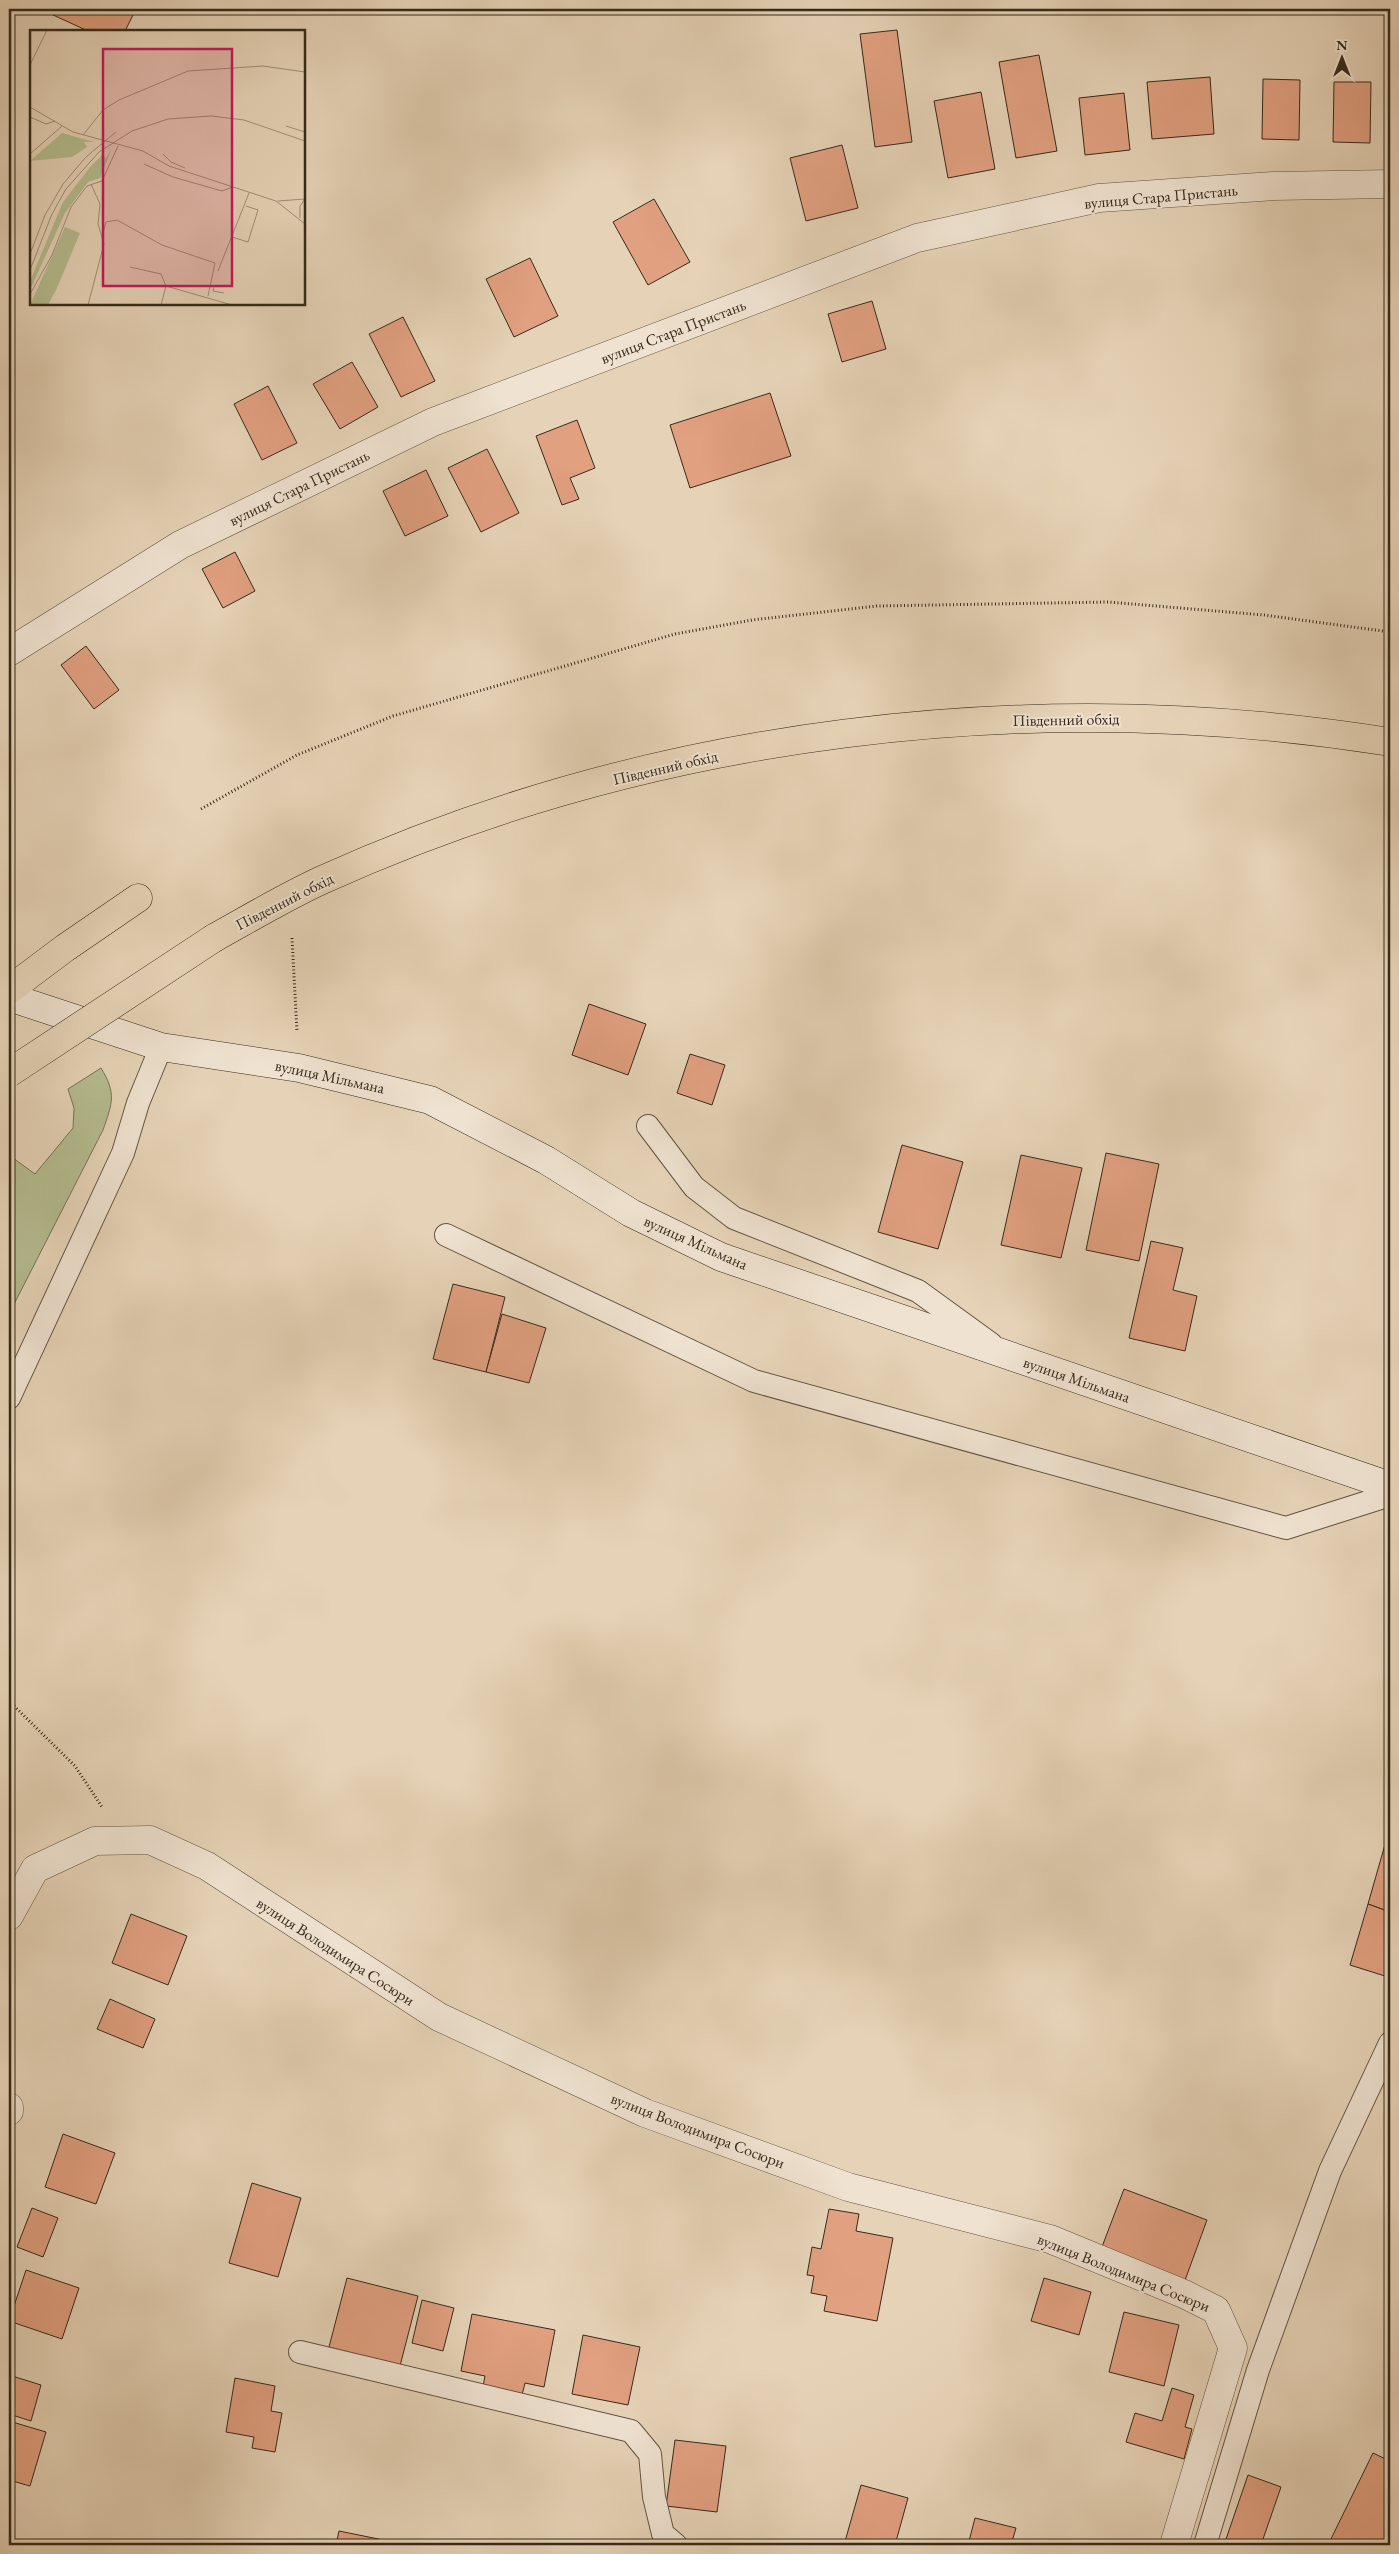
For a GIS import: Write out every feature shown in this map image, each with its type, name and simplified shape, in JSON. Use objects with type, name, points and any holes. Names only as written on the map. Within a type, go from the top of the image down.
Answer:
[{"type":"main road","name":"Південний обхід","points":[[9,1073],[214,938],[320,881],[409,842],[497,812],[603,782],[708,756],[814,737],[916,726],[1098,717],[1267,726],[1390,742]]},
{"type":"main road","points":[[9,990],[65,948],[138,898]]},
{"type":"street","name":"вулиця Стара Пристань","points":[[9,652],[180,545],[434,422],[917,238],[1099,198],[1274,186],[1390,184]]},
{"type":"street","name":"вулиця Мільмана","points":[[9,997],[161,1047],[299,1068],[430,1100],[546,1160],[631,1212],[721,1257],[1390,1486]]},
{"type":"street","name":"вулиця Володимира Сосюри","points":[[9,1916],[35,1869],[95,1841],[150,1840],[207,1866],[439,2018],[645,2113],[848,2187],[1050,2240],[1184,2294],[1216,2310],[1233,2348],[1174,2545]]},
{"type":"lane","points":[[9,1398],[123,1153],[138,1103],[161,1047]]},
{"type":"lane","points":[[648,1126],[694,1187],[734,1218],[918,1290],[1004,1354]]},
{"type":"lane","points":[[446,1235],[754,1381],[944,1434],[1286,1528],[1390,1495]]},
{"type":"lane","points":[[1205,2545],[1258,2370],[1330,2171],[1390,2043]]},
{"type":"lane","points":[[300,2352],[631,2431],[650,2454],[654,2496],[663,2534],[676,2545]]},
{"type":"path","points":[[201,809],[298,754],[393,716],[675,634],[752,620],[877,606],[1108,602],[1264,615],[1390,632]]},
{"type":"path","points":[[292,938],[299,1068]]},
{"type":"path","points":[[9,1700],[75,1766],[125,1840]]},
{"type":"green space","points":[[101,1068],[111,1092],[111,1106],[103,1130],[9,1314],[9,1155],[35,1174],[73,1128],[74,1108],[68,1089]]},
{"type":"building","points":[[40,9],[136,9],[126,30],[86,30]]},
{"type":"building","points":[[897,30],[912,142],[875,147],[860,34]]},
{"type":"building","points":[[1039,55],[1057,151],[1016,158],[999,62]]},
{"type":"building","points":[[1210,77],[1214,134],[1152,139],[1147,82]]},
{"type":"building","points":[[1263,79],[1300,80],[1299,140],[1262,139]]},
{"type":"building","points":[[1334,82],[1371,82],[1370,143],[1333,142]]},
{"type":"building","points":[[981,92],[995,169],[948,178],[934,101]]},
{"type":"building","points":[[1124,93],[1130,150],[1085,155],[1079,98]]},
{"type":"building","points":[[842,145],[858,208],[806,221],[790,158]]},
{"type":"building","points":[[654,199],[690,262],[648,285],[613,222]]},
{"type":"building","points":[[530,258],[558,316],[514,337],[486,279]]},
{"type":"building","points":[[872,301],[886,349],[842,362],[828,314]]},
{"type":"building","points":[[403,317],[435,381],[401,397],[369,334]]},
{"type":"building","points":[[352,362],[378,407],[340,429],[313,384]]},
{"type":"building","points":[[268,386],[297,443],[262,460],[234,404]]},
{"type":"building","points":[[770,393],[791,456],[690,488],[670,425]]},
{"type":"building","points":[[577,420],[595,468],[570,478],[579,499],[562,505],[536,436]]},
{"type":"building","points":[[487,449],[519,513],[481,532],[448,468]]},
{"type":"building","points":[[426,470],[448,516],[405,536],[383,491]]},
{"type":"building","points":[[235,552],[255,591],[223,608],[202,569]]},
{"type":"building","points":[[86,646],[119,690],[94,709],[61,665]]},
{"type":"building","points":[[589,1004],[646,1024],[628,1075],[572,1055]]},
{"type":"building","points":[[690,1054],[725,1065],[712,1105],[677,1093]]},
{"type":"building","points":[[902,1145],[963,1162],[938,1249],[878,1232]]},
{"type":"building","points":[[1106,1153],[1159,1164],[1139,1261],[1086,1250]]},
{"type":"building","points":[[1021,1155],[1082,1168],[1061,1258],[1001,1245]]},
{"type":"building","points":[[1151,1241],[1183,1248],[1173,1290],[1197,1296],[1185,1351],[1129,1338]]},
{"type":"building","points":[[453,1284],[505,1297],[486,1372],[433,1359]]},
{"type":"building","points":[[502,1314],[546,1328],[529,1383],[486,1372]]},
{"type":"building","points":[[1390,1825],[1390,1850],[1384,1848]]},
{"type":"building","points":[[1384,1848],[1390,1850],[1390,1912],[1368,1904]]},
{"type":"building","points":[[1368,1904],[1390,1912],[1390,1970],[1388,1977],[1350,1965]]},
{"type":"building","points":[[131,1914],[187,1936],[168,1985],[112,1963]]},
{"type":"building","points":[[110,1999],[155,2019],[143,2048],[97,2029]]},
{"type":"building","points":[[63,2134],[115,2153],[96,2204],[45,2187]]},
{"type":"building","points":[[252,2183],[301,2198],[278,2277],[229,2263]]},
{"type":"building","points":[[1124,2189],[1207,2220],[1184,2283],[1100,2252]]},
{"type":"building","points":[[32,2208],[58,2218],[43,2257],[17,2247]]},
{"type":"building","points":[[829,2209],[859,2214],[856,2231],[893,2238],[877,2321],[824,2311],[827,2296],[811,2293],[814,2276],[807,2275],[812,2247],[821,2249]]},
{"type":"building","points":[[26,2270],[79,2288],[62,2339],[9,2321]]},
{"type":"building","points":[[347,2278],[418,2296],[400,2366],[329,2347]]},
{"type":"building","points":[[1044,2278],[1091,2292],[1079,2335],[1031,2321]]},
{"type":"building","points":[[422,2300],[454,2308],[443,2351],[412,2343]]},
{"type":"building","points":[[1124,2312],[1179,2325],[1164,2386],[1109,2372]]},
{"type":"building","points":[[472,2314],[555,2330],[544,2387],[525,2383],[521,2399],[482,2392],[485,2376],[461,2371]]},
{"type":"building","points":[[583,2335],[640,2347],[628,2405],[572,2394]]},
{"type":"building","points":[[9,2375],[41,2385],[31,2421],[9,2414]]},
{"type":"building","points":[[235,2378],[275,2386],[271,2411],[282,2413],[275,2452],[252,2448],[254,2437],[226,2432]]},
{"type":"building","points":[[1172,2388],[1194,2395],[1185,2427],[1192,2429],[1184,2459],[1126,2442],[1135,2413],[1162,2421]]},
{"type":"building","points":[[9,2421],[46,2432],[30,2486],[9,2480]]},
{"type":"building","points":[[675,2440],[726,2446],[717,2512],[666,2506]]},
{"type":"building","points":[[1373,2453],[1390,2461],[1390,2545],[1328,2545]]},
{"type":"building","points":[[1248,2475],[1281,2487],[1261,2545],[1224,2545]]},
{"type":"building","points":[[861,2485],[908,2498],[895,2545],[844,2545]]},
{"type":"building","points":[[975,2518],[1016,2528],[1011,2545],[968,2545]]},
{"type":"building","points":[[339,2531],[408,2545],[336,2545]]}]
